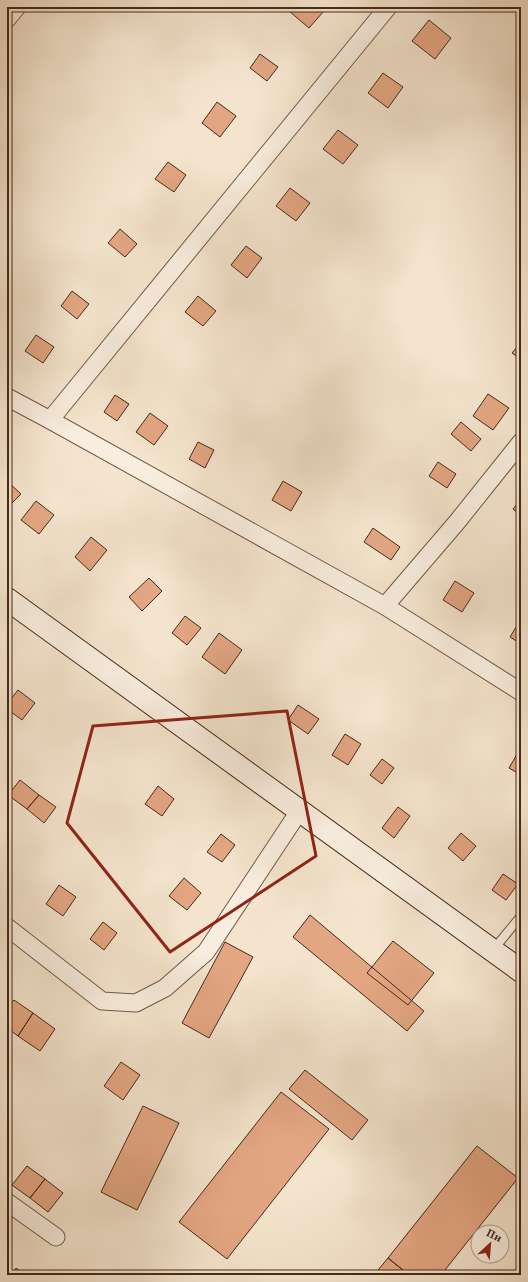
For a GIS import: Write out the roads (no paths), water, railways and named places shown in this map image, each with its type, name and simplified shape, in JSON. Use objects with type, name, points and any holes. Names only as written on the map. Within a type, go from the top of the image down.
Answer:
[{"type":"street","points":[[7,19],[17,7]]},
{"type":"street","points":[[50,420],[388,7]]},
{"type":"street","points":[[7,397],[385,606],[521,692]]},
{"type":"street","points":[[385,606],[457,522],[521,442]]},
{"type":"street","points":[[7,599],[521,971]]},
{"type":"street","points":[[7,927],[102,1001],[136,1003],[165,988],[206,952],[300,810]]},
{"type":"street","points":[[7,1202],[56,1238]]},
{"type":"lane","points":[[493,950],[521,916]]}]
